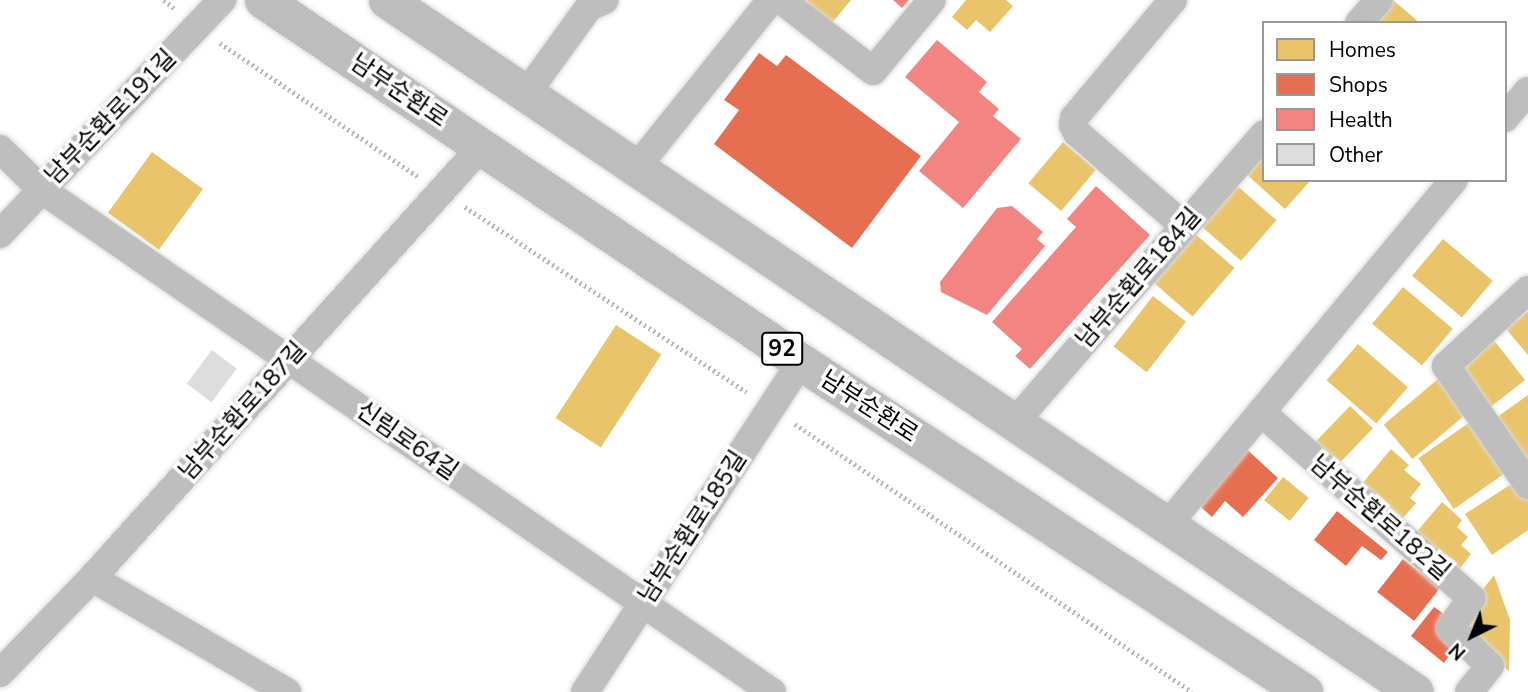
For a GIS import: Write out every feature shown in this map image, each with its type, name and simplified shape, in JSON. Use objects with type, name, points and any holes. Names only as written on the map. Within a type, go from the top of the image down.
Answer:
[{"type":"main road","name":"남부순환로","points":[[263,0],[801,362],[1297,690]]},
{"type":"main road","points":[[387,0],[1014,423],[1165,513],[1415,692]]},
{"type":"street","name":"남부순환로191길","points":[[0,234],[222,0]]},
{"type":"street","points":[[526,94],[589,7],[605,0]]},
{"type":"street","points":[[636,168],[771,0]]},
{"type":"street","points":[[781,0],[873,71],[932,0]]},
{"type":"street","points":[[1172,0],[1074,118],[1073,125],[1077,133],[1184,226]]},
{"type":"street","points":[[1361,21],[1379,0]]},
{"type":"street","points":[[1507,116],[1528,91]]},
{"type":"street","name":"남부순환로184길","points":[[1014,423],[1262,136]]},
{"type":"street","name":"남부순환로187길","points":[[0,673],[92,578],[482,146]]},
{"type":"street","name":"신림로64길","points":[[0,149],[42,190],[772,692]]},
{"type":"street","points":[[1432,692],[1165,513],[1261,412],[1452,182]]},
{"type":"street","points":[[1528,290],[1446,366],[1528,485]]},
{"type":"street","name":"남부순환로185길","points":[[585,692],[801,362]]},
{"type":"street","name":"남부순환로182길","points":[[1261,412],[1471,598],[1451,628],[1489,666],[1469,692]]},
{"type":"street","points":[[92,578],[287,692]]},
{"type":"path","points":[[164,0],[197,27],[771,408],[1192,692]]},
{"type":"building: Homes","points":[[805,0],[851,0],[832,23]]},
{"type":"building: Homes","points":[[966,0],[1006,0],[1013,6],[990,32],[976,20],[967,30],[952,17]]},
{"type":"building: Homes","points":[[1393,0],[1418,21],[1375,21]]},
{"type":"building: Homes","points":[[1063,142],[1096,170],[1061,211],[1028,183]]},
{"type":"building: Homes","points":[[1262,151],[1262,182],[1309,182],[1285,209],[1244,172]]},
{"type":"building: Homes","points":[[152,152],[203,189],[159,250],[108,213]]},
{"type":"building: Homes","points":[[1235,184],[1277,220],[1241,261],[1200,225]]},
{"type":"building: Homes","points":[[1193,232],[1235,268],[1193,316],[1151,280]]},
{"type":"building: Homes","points":[[1443,239],[1493,281],[1462,318],[1412,276]]},
{"type":"building: Homes","points":[[1403,287],[1453,329],[1422,366],[1372,324]]},
{"type":"building: Homes","points":[[1153,296],[1186,322],[1147,372],[1114,346]]},
{"type":"building: Homes","points":[[1528,311],[1528,355],[1506,329]]},
{"type":"building: Homes","points":[[616,325],[661,354],[601,448],[556,418]]},
{"type":"building: Homes","points":[[1493,339],[1525,380],[1487,410],[1455,369]]},
{"type":"building: Homes","points":[[1358,344],[1408,387],[1376,424],[1327,380]]},
{"type":"building: Homes","points":[[1438,379],[1467,413],[1413,459],[1384,425]]},
{"type":"building: Homes","points":[[1528,395],[1528,471],[1490,422]]},
{"type":"building: Homes","points":[[1350,406],[1373,428],[1333,470],[1310,448]]},
{"type":"building: Homes","points":[[1470,422],[1506,473],[1454,509],[1418,458]]},
{"type":"building: Homes","points":[[1391,449],[1409,465],[1404,470],[1421,484],[1410,498],[1416,503],[1397,525],[1356,491]]},
{"type":"building: Homes","points":[[1283,477],[1309,498],[1290,521],[1264,500]]},
{"type":"building: Homes","points":[[1516,481],[1528,499],[1528,530],[1492,555],[1465,514]]},
{"type":"building: Homes","points":[[1442,502],[1462,520],[1457,527],[1468,537],[1461,545],[1471,554],[1457,572],[1414,535]]},
{"type":"building: Homes","points":[[1494,575],[1510,620],[1509,671],[1453,628]]},
{"type":"building: Shops","points":[[759,53],[777,66],[786,55],[921,156],[852,248],[714,144],[739,110],[724,100]]},
{"type":"building: Shops","points":[[1242,445],[1278,478],[1243,517],[1225,501],[1212,517],[1193,500]]},
{"type":"building: Shops","points":[[1337,511],[1388,552],[1381,560],[1362,546],[1346,566],[1314,540]]},
{"type":"building: Shops","points":[[1403,559],[1440,588],[1414,621],[1377,592]]},
{"type":"building: Shops","points":[[1434,607],[1447,616],[1452,652],[1444,663],[1411,636]]},
{"type":"building: Health","points":[[893,0],[909,0],[902,8]]},
{"type":"building: Health","points":[[937,40],[987,82],[979,92],[999,109],[993,116],[1021,139],[963,208],[919,171],[959,122],[905,77]]},
{"type":"building: Health","points":[[1096,186],[1150,235],[1030,369],[1015,356],[1022,349],[992,322],[1076,227],[1067,219]]},
{"type":"building: Health","points":[[1012,206],[1043,232],[1037,239],[1045,246],[987,315],[941,292],[940,282],[997,208]]},
{"type":"building: Other","points":[[212,350],[237,369],[211,402],[187,384]]}]
